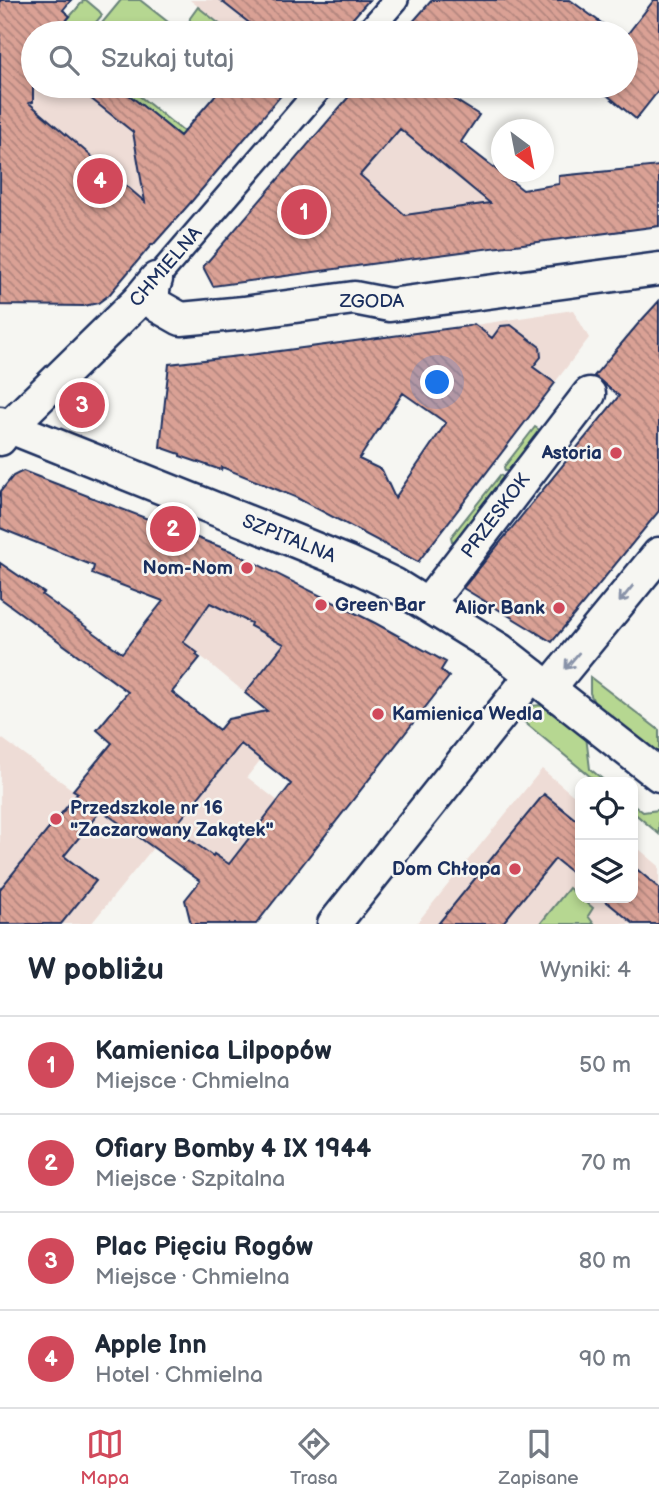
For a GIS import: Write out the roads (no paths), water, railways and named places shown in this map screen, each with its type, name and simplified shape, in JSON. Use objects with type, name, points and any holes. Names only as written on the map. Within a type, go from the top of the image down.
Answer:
[{"type":"street","points":[[378,21],[396,0]]},
{"type":"street","name":"CHMIELNA","points":[[3,430],[138,301],[312,98]]},
{"type":"street","name":"ZGODA","points":[[156,279],[153,299],[158,306],[181,319],[354,298],[390,304],[659,269]]},
{"type":"street","name":"PRZESKOK","points":[[428,604],[589,394]]},
{"type":"street","name":"SZPITALNA","points":[[3,430],[347,562],[395,585],[500,650],[659,775]]},
{"type":"street","points":[[334,924],[541,681],[659,554]]},
{"type":"place","name":"Apple Inn","points":[[100,181]]},
{"type":"place","name":"Kamienica Lilpopów","points":[[304,212]]},
{"type":"place","name":"Plac Pięciu Rogów","points":[[82,405]]},
{"type":"place","name":"Astoria","points":[[616,453]]},
{"type":"place","name":"Ofiary Bomby 4 IX 1944","points":[[173,529]]},
{"type":"place","name":"Nom-Nom","points":[[247,568]]},
{"type":"place","name":"Green Bar","points":[[321,605]]},
{"type":"place","name":"Alior Bank","points":[[559,608]]},
{"type":"place","name":"Kamienica Wedla","points":[[378,714]]},
{"type":"place","name":"Przedszkole nr 16 \"Zaczarowany Zakątek\"","points":[[56,819]]},
{"type":"place","name":"Dom Chłopa","points":[[515,869]]}]
